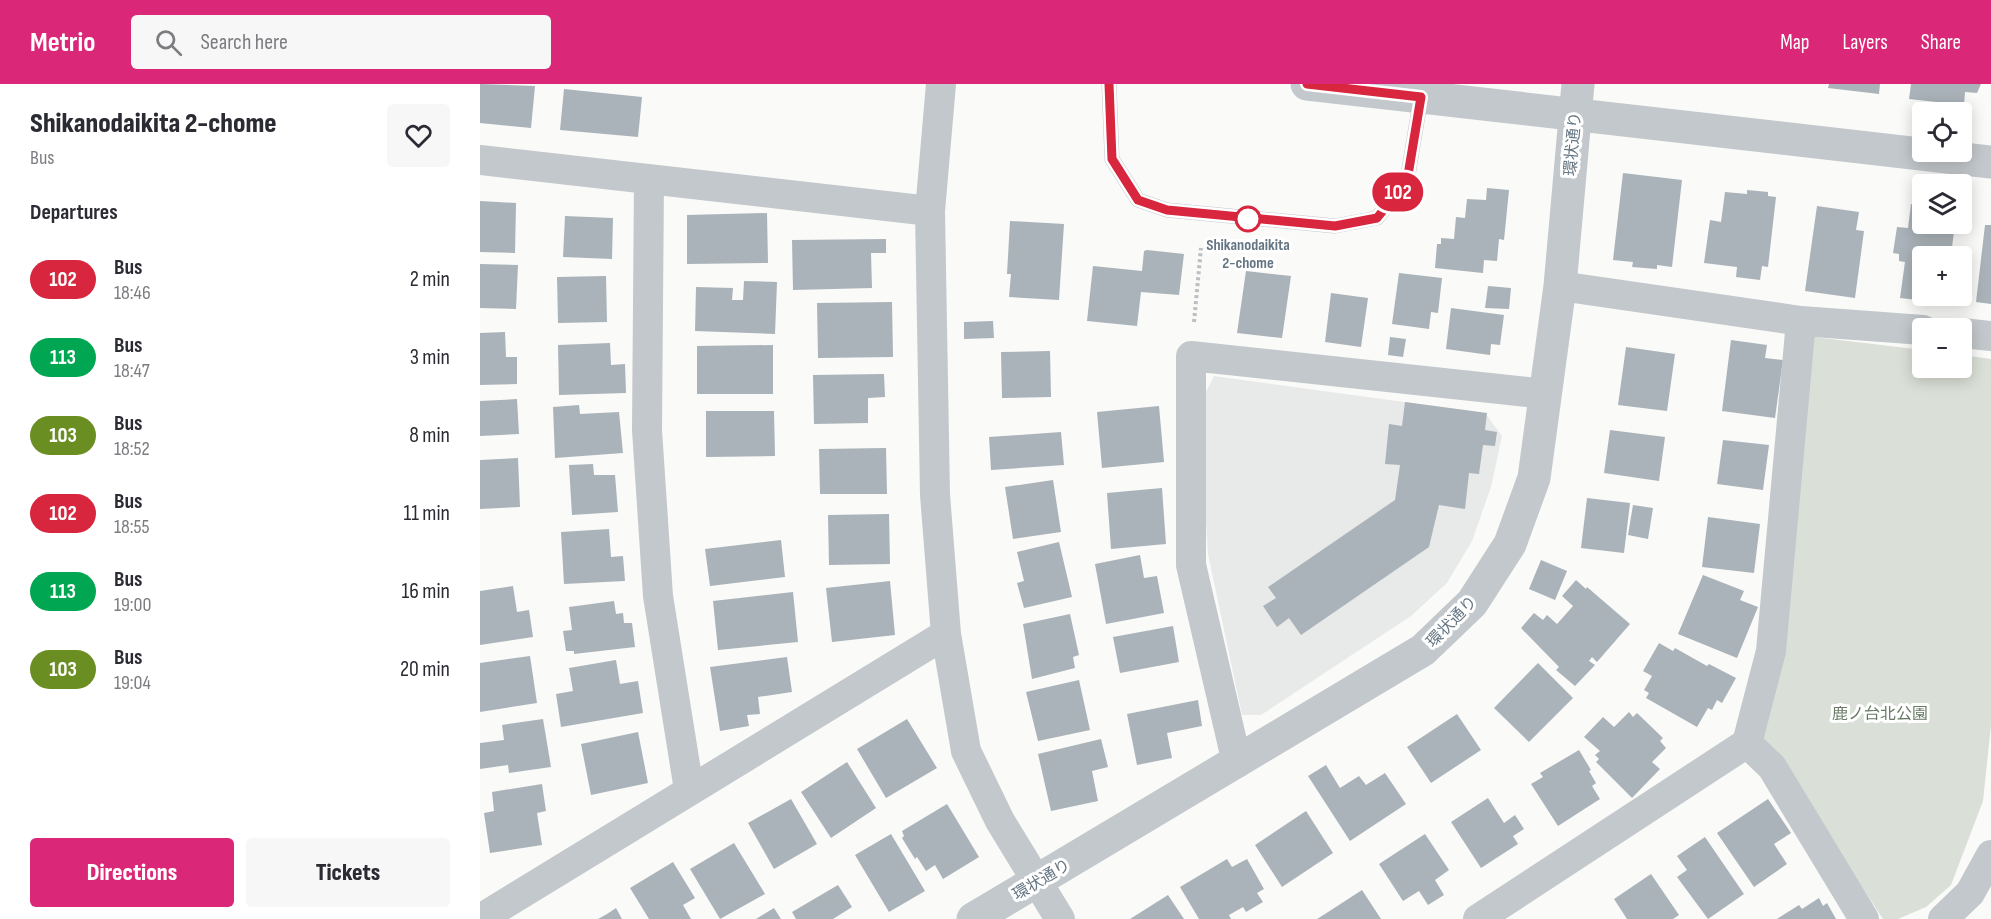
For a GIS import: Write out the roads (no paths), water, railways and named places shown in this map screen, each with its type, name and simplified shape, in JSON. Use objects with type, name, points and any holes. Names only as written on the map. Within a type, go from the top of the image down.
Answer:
[{"type":"street","points":[[941,84],[930,211],[935,495],[946,634],[966,751],[1000,821],[1059,919]]},
{"type":"street","points":[[1307,84],[1421,97],[1576,99],[1991,162]]},
{"type":"street","name":"環状通り","points":[[974,919],[1423,650],[1472,603],[1510,544],[1534,478],[1560,286],[1576,99]]},
{"type":"street","points":[[480,160],[930,211]]},
{"type":"street","points":[[650,179],[647,430],[658,596],[689,790]]},
{"type":"street","points":[[1560,286],[1801,321],[1912,329]]},
{"type":"street","points":[[1478,919],[1747,743],[1771,651],[1801,321]]},
{"type":"street","points":[[1972,334],[1991,336]]},
{"type":"street","points":[[1237,763],[1191,565],[1191,356],[1546,394]]},
{"type":"street","points":[[480,919],[946,634]]},
{"type":"street","points":[[1747,743],[1772,768],[1864,919]]},
{"type":"street","points":[[1943,919],[1970,892],[1991,855]]},
{"type":"lane","points":[[1109,84],[1112,159],[1138,200],[1167,210],[1335,226],[1377,218],[1407,181],[1421,97]]},
{"type":"place","name":"Shikanodaikita 2-chome","points":[[1248,219]]},
{"type":"park label","name":"鹿ノ台北公園","points":[[1880,713]]}]
